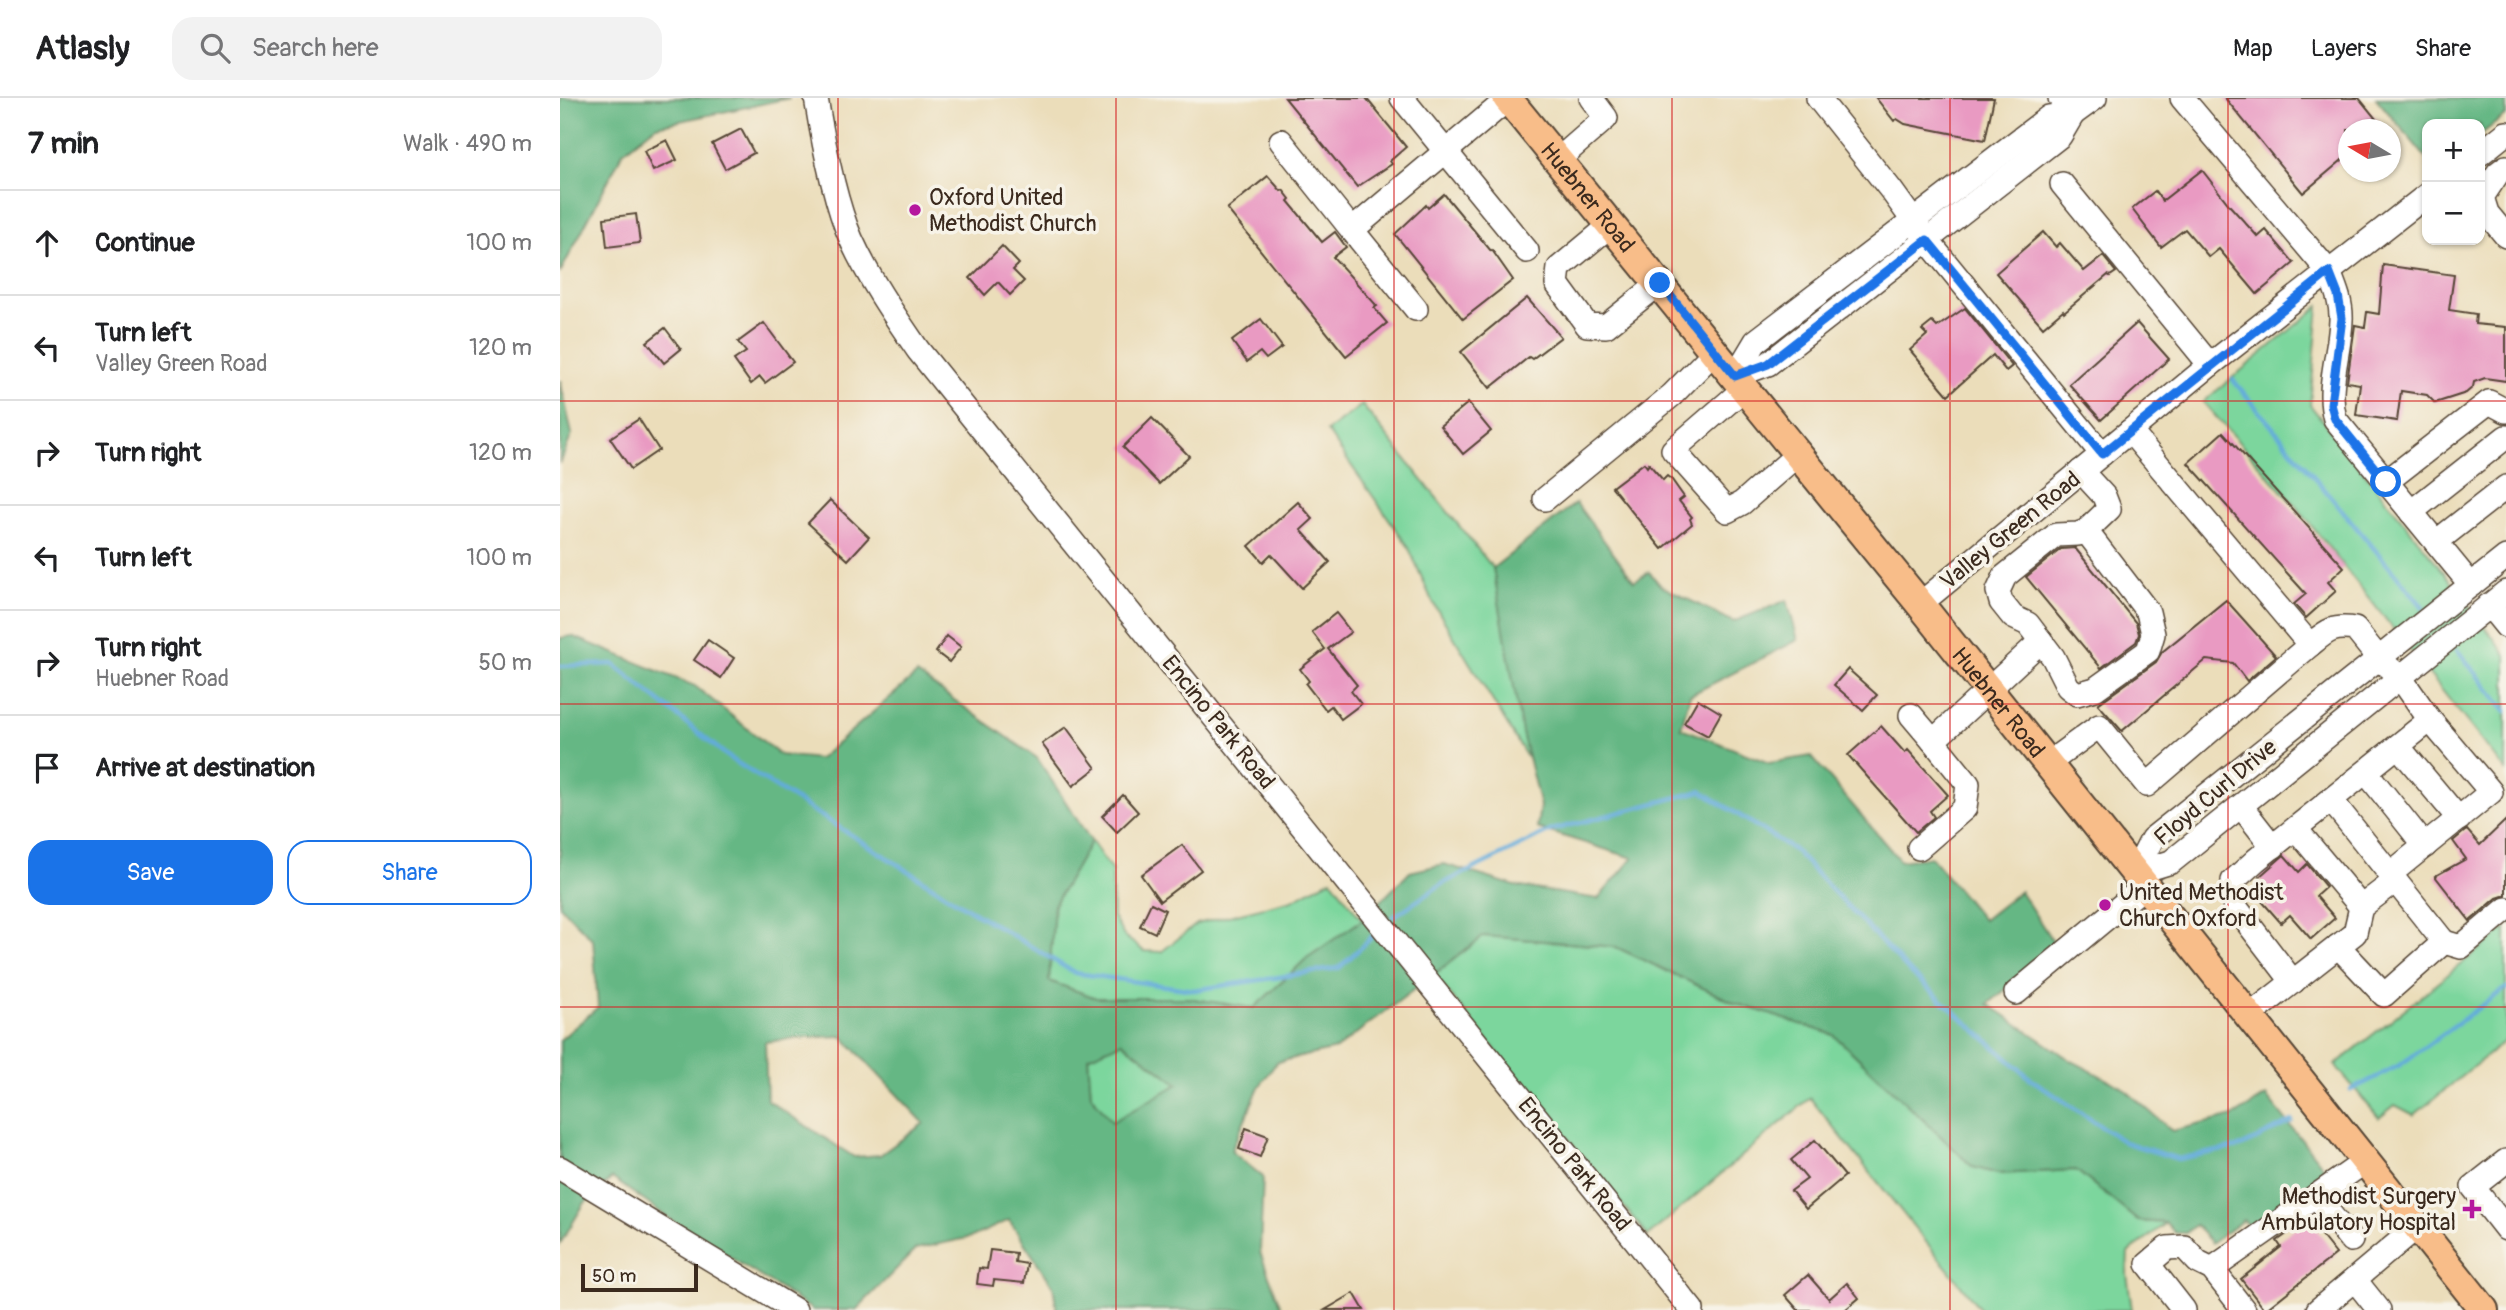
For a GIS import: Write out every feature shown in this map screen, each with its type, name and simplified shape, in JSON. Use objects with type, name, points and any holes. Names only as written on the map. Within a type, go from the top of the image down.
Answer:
[{"type":"main road","name":"Huebner Road","points":[[1507,99],[1559,159],[1920,604],[2483,1310]]},
{"type":"street","name":"Encino Park Road","points":[[816,98],[830,170],[850,238],[878,291],[918,350],[1692,1310]]},
{"type":"street","points":[[1402,98],[1527,251]]},
{"type":"street","points":[[1559,159],[1606,118],[1591,98]]},
{"type":"street","points":[[1818,98],[1927,240],[2102,454]]},
{"type":"street","points":[[1740,382],[1756,341],[2049,117],[2066,106],[2095,98]]},
{"type":"street","points":[[2182,98],[2329,272],[2338,295],[2342,318],[2331,404],[2335,419],[2471,585]]},
{"type":"street","points":[[1352,230],[1507,99]]},
{"type":"street","points":[[1798,454],[1742,503],[1727,512],[1673,450],[1740,382],[1768,364],[2060,136],[2066,106]]},
{"type":"street","points":[[2485,149],[2506,133]]},
{"type":"street","points":[[1281,141],[1416,309]]},
{"type":"street","points":[[2506,167],[2498,173],[2482,197],[2487,213],[2506,236]]},
{"type":"street","points":[[2062,184],[2210,365]]},
{"type":"street","name":"Valley Green Road","points":[[1920,604],[2210,365],[2422,199]]},
{"type":"street","points":[[1612,224],[1559,268],[1556,284],[1587,325],[1606,326],[1660,283]]},
{"type":"street","points":[[1545,499],[1672,396],[1715,351]]},
{"type":"street","points":[[2386,482],[2489,402],[2506,411]]},
{"type":"street","points":[[2130,431],[2309,645]]},
{"type":"street","points":[[2411,512],[2506,437]]},
{"type":"street","points":[[2081,471],[2104,496],[2109,509],[2086,531],[2056,536],[2005,576],[1998,591],[2001,602],[2013,617],[2028,624],[2053,657],[2067,687],[2077,694],[2095,689],[2148,651],[2153,634],[2148,612],[2086,531]]},
{"type":"street","points":[[2436,542],[2506,487]]},
{"type":"street","name":"Floyd Curl Drive","points":[[2140,880],[2152,839],[2506,557]]},
{"type":"street","points":[[2498,598],[2506,626]]},
{"type":"street","name":"Floyd Curl Drive","points":[[2140,880],[2171,862],[2498,598]]},
{"type":"street","points":[[2048,764],[2099,726],[2147,785],[2309,645],[2329,629],[2344,627],[2355,629],[2379,659],[2400,677],[2430,720],[2498,792],[2425,846],[2361,907],[2355,933],[2249,1016]]},
{"type":"street","points":[[1933,741],[2041,641]]},
{"type":"street","points":[[1911,715],[1968,783],[1965,808],[1919,848]]},
{"type":"street","points":[[2292,982],[2234,905],[2233,881],[2430,720]]},
{"type":"street","points":[[2399,746],[2459,819]]},
{"type":"street","points":[[2366,772],[2425,846]]},
{"type":"street","points":[[2331,800],[2444,942],[2461,947],[2506,909]]},
{"type":"street","points":[[2241,806],[2273,846]]},
{"type":"street","points":[[2296,829],[2361,907]]},
{"type":"street","points":[[2015,993],[2140,880]]},
{"type":"street","points":[[2338,946],[2384,995],[2444,942]]},
{"type":"street","points":[[2213,1269],[2366,1161]]},
{"type":"street","points":[[2504,1221],[2473,1187],[2506,1161]]},
{"type":"street","points":[[560,1168],[795,1310]]},
{"type":"street","points":[[2316,1196],[2351,1240]]},
{"type":"street","points":[[2320,1309],[2418,1226]]},
{"type":"street","points":[[2183,1310],[2148,1264],[2167,1248],[2184,1247],[2198,1262],[2213,1269],[2244,1310]]},
{"type":"street","points":[[2355,1280],[2379,1310]]},
{"type":"green space","points":[[560,98],[790,98],[656,126],[623,152],[560,273]]},
{"type":"green space","points":[[2376,98],[2506,98],[2506,115],[2485,131],[2485,119],[2422,119],[2422,153],[2401,128],[2401,119],[2394,119]]},
{"type":"green space","points":[[2319,306],[2310,405],[2452,582],[2506,655],[2506,771],[2295,505],[2203,402]]},
{"type":"green space","points":[[560,380],[572,434],[560,464]]},
{"type":"green space","points":[[1362,405],[1493,568],[1528,759],[1432,601],[1408,546],[1327,431]]},
{"type":"green space","points":[[1576,503],[1634,581],[1649,572],[1661,586],[1733,622],[1787,600],[1798,640],[1690,695],[1681,728],[1769,763],[1811,756],[1900,861],[1931,857],[1983,920],[2020,891],[2057,948],[1988,1004],[2072,1061],[2122,1087],[2172,1131],[2234,1116],[2266,1096],[2331,1176],[2254,1230],[2243,1220],[2212,1243],[2195,1225],[2186,1233],[2175,1233],[2166,1223],[2138,1221],[2076,1170],[1998,1174],[1973,1167],[1834,1035],[1735,1003],[1616,947],[1484,936],[1336,1049],[1277,1062],[1259,1087],[1231,1151],[1263,1177],[1260,1252],[1282,1310],[1057,1310],[1053,1286],[1009,1220],[972,1237],[916,1249],[856,1310],[813,1310],[667,1217],[612,1178],[584,1204],[560,1244],[560,1040],[598,1007],[593,940],[560,906],[560,638],[572,636],[695,686],[780,755],[819,759],[917,674],[1037,758],[1091,841],[1054,905],[1049,981],[1096,998],[1186,998],[1254,1008],[1307,958],[1362,920],[1410,872],[1444,864],[1515,886],[1598,899],[1633,858],[1537,828],[1540,806],[1522,733],[1493,568]],"holes":[[[842,1036],[924,1123],[880,1155],[854,1157],[767,1100],[765,1042]],[[1122,1042],[1178,1084],[1112,1122],[1091,1095],[1088,1057]]]},
{"type":"green space","points":[[1091,841],[1112,871],[1113,917],[1124,936],[1144,951],[1161,952],[1197,924],[1292,900],[1331,879],[1362,920],[1307,958],[1254,1008],[1186,998],[1096,998],[1049,981],[1054,905]]},
{"type":"green space","points":[[2506,928],[2506,1040],[2414,1115],[2395,1105],[2379,1118],[2335,1065]]},
{"type":"green space","points":[[1484,936],[1616,947],[1735,1003],[1834,1035],[1973,1167],[1998,1174],[2076,1170],[2138,1221],[2166,1223],[2128,1253],[2127,1274],[2132,1310],[1981,1310],[1810,1098],[1648,1236],[1434,975]]},
{"type":"green space","points":[[1122,1042],[1178,1084],[1112,1123],[1091,1095],[1088,1056]]},
{"type":"building","points":[[1285,98],[1366,98],[1406,147],[1390,161],[1392,164],[1357,187]]},
{"type":"building","points":[[1876,98],[1994,98],[1985,140],[1905,124],[1897,119],[1894,121]]},
{"type":"building","points":[[2225,98],[2359,98],[2376,119],[2338,119],[2338,163],[2303,193]]},
{"type":"building","points":[[741,129],[754,153],[725,169],[712,144]]},
{"type":"building","points":[[667,140],[677,160],[653,171],[644,151]]},
{"type":"building","points":[[2202,170],[2258,237],[2266,230],[2294,263],[2257,294],[2219,249],[2209,257],[2185,229],[2161,247],[2132,209],[2155,191],[2162,201]]},
{"type":"building","points":[[1268,176],[1283,190],[1290,199],[1288,201],[1322,242],[1335,232],[1346,247],[1333,257],[1377,306],[1374,308],[1387,323],[1346,356],[1227,209]]},
{"type":"building","points":[[1444,194],[1492,250],[1513,280],[1463,319],[1395,234],[1426,205],[1428,208]]},
{"type":"building","points":[[636,214],[640,243],[607,247],[604,218]]},
{"type":"building","points":[[2043,232],[2056,247],[2060,243],[2084,271],[2103,256],[2116,272],[2108,275],[2043,327],[1996,273]]},
{"type":"building","points":[[1002,246],[1019,264],[1013,270],[1024,281],[1010,295],[998,282],[985,295],[970,278]]},
{"type":"building","points":[[2383,265],[2454,275],[2449,310],[2476,314],[2475,324],[2506,327],[2506,381],[2485,378],[2474,382],[2473,387],[2466,393],[2435,403],[2427,395],[2401,391],[2397,421],[2356,415],[2360,384],[2347,382],[2355,325],[2365,327],[2367,312],[2379,314]]},
{"type":"building","points":[[1527,298],[1561,337],[1532,359],[1529,357],[1490,388],[1461,352]]},
{"type":"building","points":[[1965,308],[2012,366],[2006,371],[1993,355],[1948,395],[1910,350],[1927,335],[1922,330],[1932,322],[1937,327]]},
{"type":"building","points":[[1261,319],[1282,347],[1266,359],[1260,352],[1247,362],[1232,341]]},
{"type":"building","points":[[764,323],[793,362],[765,383],[760,377],[751,384],[734,360],[746,352],[738,342]]},
{"type":"building","points":[[2137,323],[2169,359],[2101,420],[2069,384]]},
{"type":"building","points":[[665,328],[681,349],[664,363],[647,342]]},
{"type":"building","points":[[1468,403],[1491,431],[1463,454],[1440,426]]},
{"type":"building","points":[[1152,418],[1189,456],[1159,484],[1123,447]]},
{"type":"building","points":[[639,419],[659,450],[631,469],[610,438]]},
{"type":"building","points":[[2223,432],[2344,567],[2328,582],[2336,591],[2306,618],[2294,604],[2306,594],[2188,463]]},
{"type":"building","points":[[1644,463],[1647,467],[1649,464],[1663,480],[1667,476],[1672,480],[1684,497],[1679,501],[1692,517],[1692,524],[1662,549],[1612,487]]},
{"type":"building","points":[[830,500],[869,537],[848,560],[808,523]]},
{"type":"building","points":[[1298,502],[1313,519],[1301,530],[1330,562],[1302,588],[1271,554],[1263,562],[1249,546]]},
{"type":"building","points":[[2075,548],[2136,623],[2139,634],[2136,642],[2101,668],[2026,577],[2061,549]]},
{"type":"building","points":[[2226,600],[2276,656],[2247,681],[2233,663],[2206,660],[2122,731],[2098,704],[2156,662],[2162,652]]},
{"type":"building","points":[[1336,613],[1351,632],[1328,649],[1357,685],[1351,691],[1361,704],[1341,719],[1331,706],[1326,710],[1306,684],[1309,681],[1300,669],[1325,649],[1312,632]]},
{"type":"building","points":[[947,636],[961,647],[949,662],[936,652]]},
{"type":"building","points":[[708,640],[734,658],[721,678],[694,660]]},
{"type":"building","points":[[1848,669],[1877,695],[1863,710],[1834,685]]},
{"type":"building","points":[[1698,699],[1721,713],[1708,736],[1684,723]]},
{"type":"building","points":[[1881,726],[1905,753],[1908,750],[1948,795],[1930,811],[1934,817],[1916,832],[1848,755]]},
{"type":"building","points":[[1066,727],[1096,768],[1073,786],[1042,744]]},
{"type":"building","points":[[1123,795],[1138,812],[1117,832],[1102,816]]},
{"type":"building","points":[[2506,820],[2506,895],[2497,898],[2470,921],[2435,876],[2466,859],[2453,841],[2465,831],[2480,845]]},
{"type":"building","points":[[1182,845],[1201,870],[1160,901],[1141,875]]},
{"type":"building","points":[[2284,855],[2299,872],[2307,864],[2326,887],[2316,896],[2335,918],[2311,939],[2290,915],[2281,923],[2260,899],[2270,890],[2259,877]]},
{"type":"building","points":[[1151,903],[1165,910],[1155,933],[1140,926]]},
{"type":"building","points":[[1246,1128],[1268,1136],[1260,1157],[1239,1149]]},
{"type":"building","points":[[1815,1140],[1845,1176],[1806,1209],[1791,1191],[1807,1179],[1791,1160]]},
{"type":"building","points":[[2308,1219],[2336,1254],[2265,1310],[2241,1279],[2281,1247],[2277,1241]]},
{"type":"building","points":[[990,1250],[1016,1253],[1015,1262],[1027,1264],[1024,1283],[994,1280],[993,1286],[977,1284],[979,1268],[987,1269]]},
{"type":"building","points":[[1808,1275],[1829,1299],[1847,1283],[1859,1298],[1845,1310],[1798,1310],[1785,1295]]},
{"type":"building","points":[[1354,1293],[1364,1310],[1325,1310]]},
{"type":"waterway","points":[[2233,380],[2423,607]]},
{"type":"waterway","points":[[2457,650],[2506,711]]},
{"type":"waterway","points":[[560,666],[613,664],[731,759],[1075,973],[1194,990],[1339,968],[1377,932]]},
{"type":"waterway","points":[[1393,917],[1442,884],[1552,830],[1701,791],[1794,850],[1912,974],[2031,1079],[2124,1142],[2178,1159],[2243,1146],[2292,1121]]},
{"type":"waterway","points":[[2351,1090],[2400,1065],[2506,988]]},
{"type":"place","name":"Oxford United Methodist Church","points":[[915,210]]},
{"type":"place","name":"United Methodist Church Oxford","points":[[2105,905]]},
{"type":"place","name":"Methodist Surgery Ambulatory Hospital","points":[[2472,1209]]},
{"type":"route","points":[[1660,283],[1735,376],[1768,364],[1927,240],[2102,454],[2329,272],[2338,295],[2342,318],[2331,404],[2335,419],[2386,482]]}]
